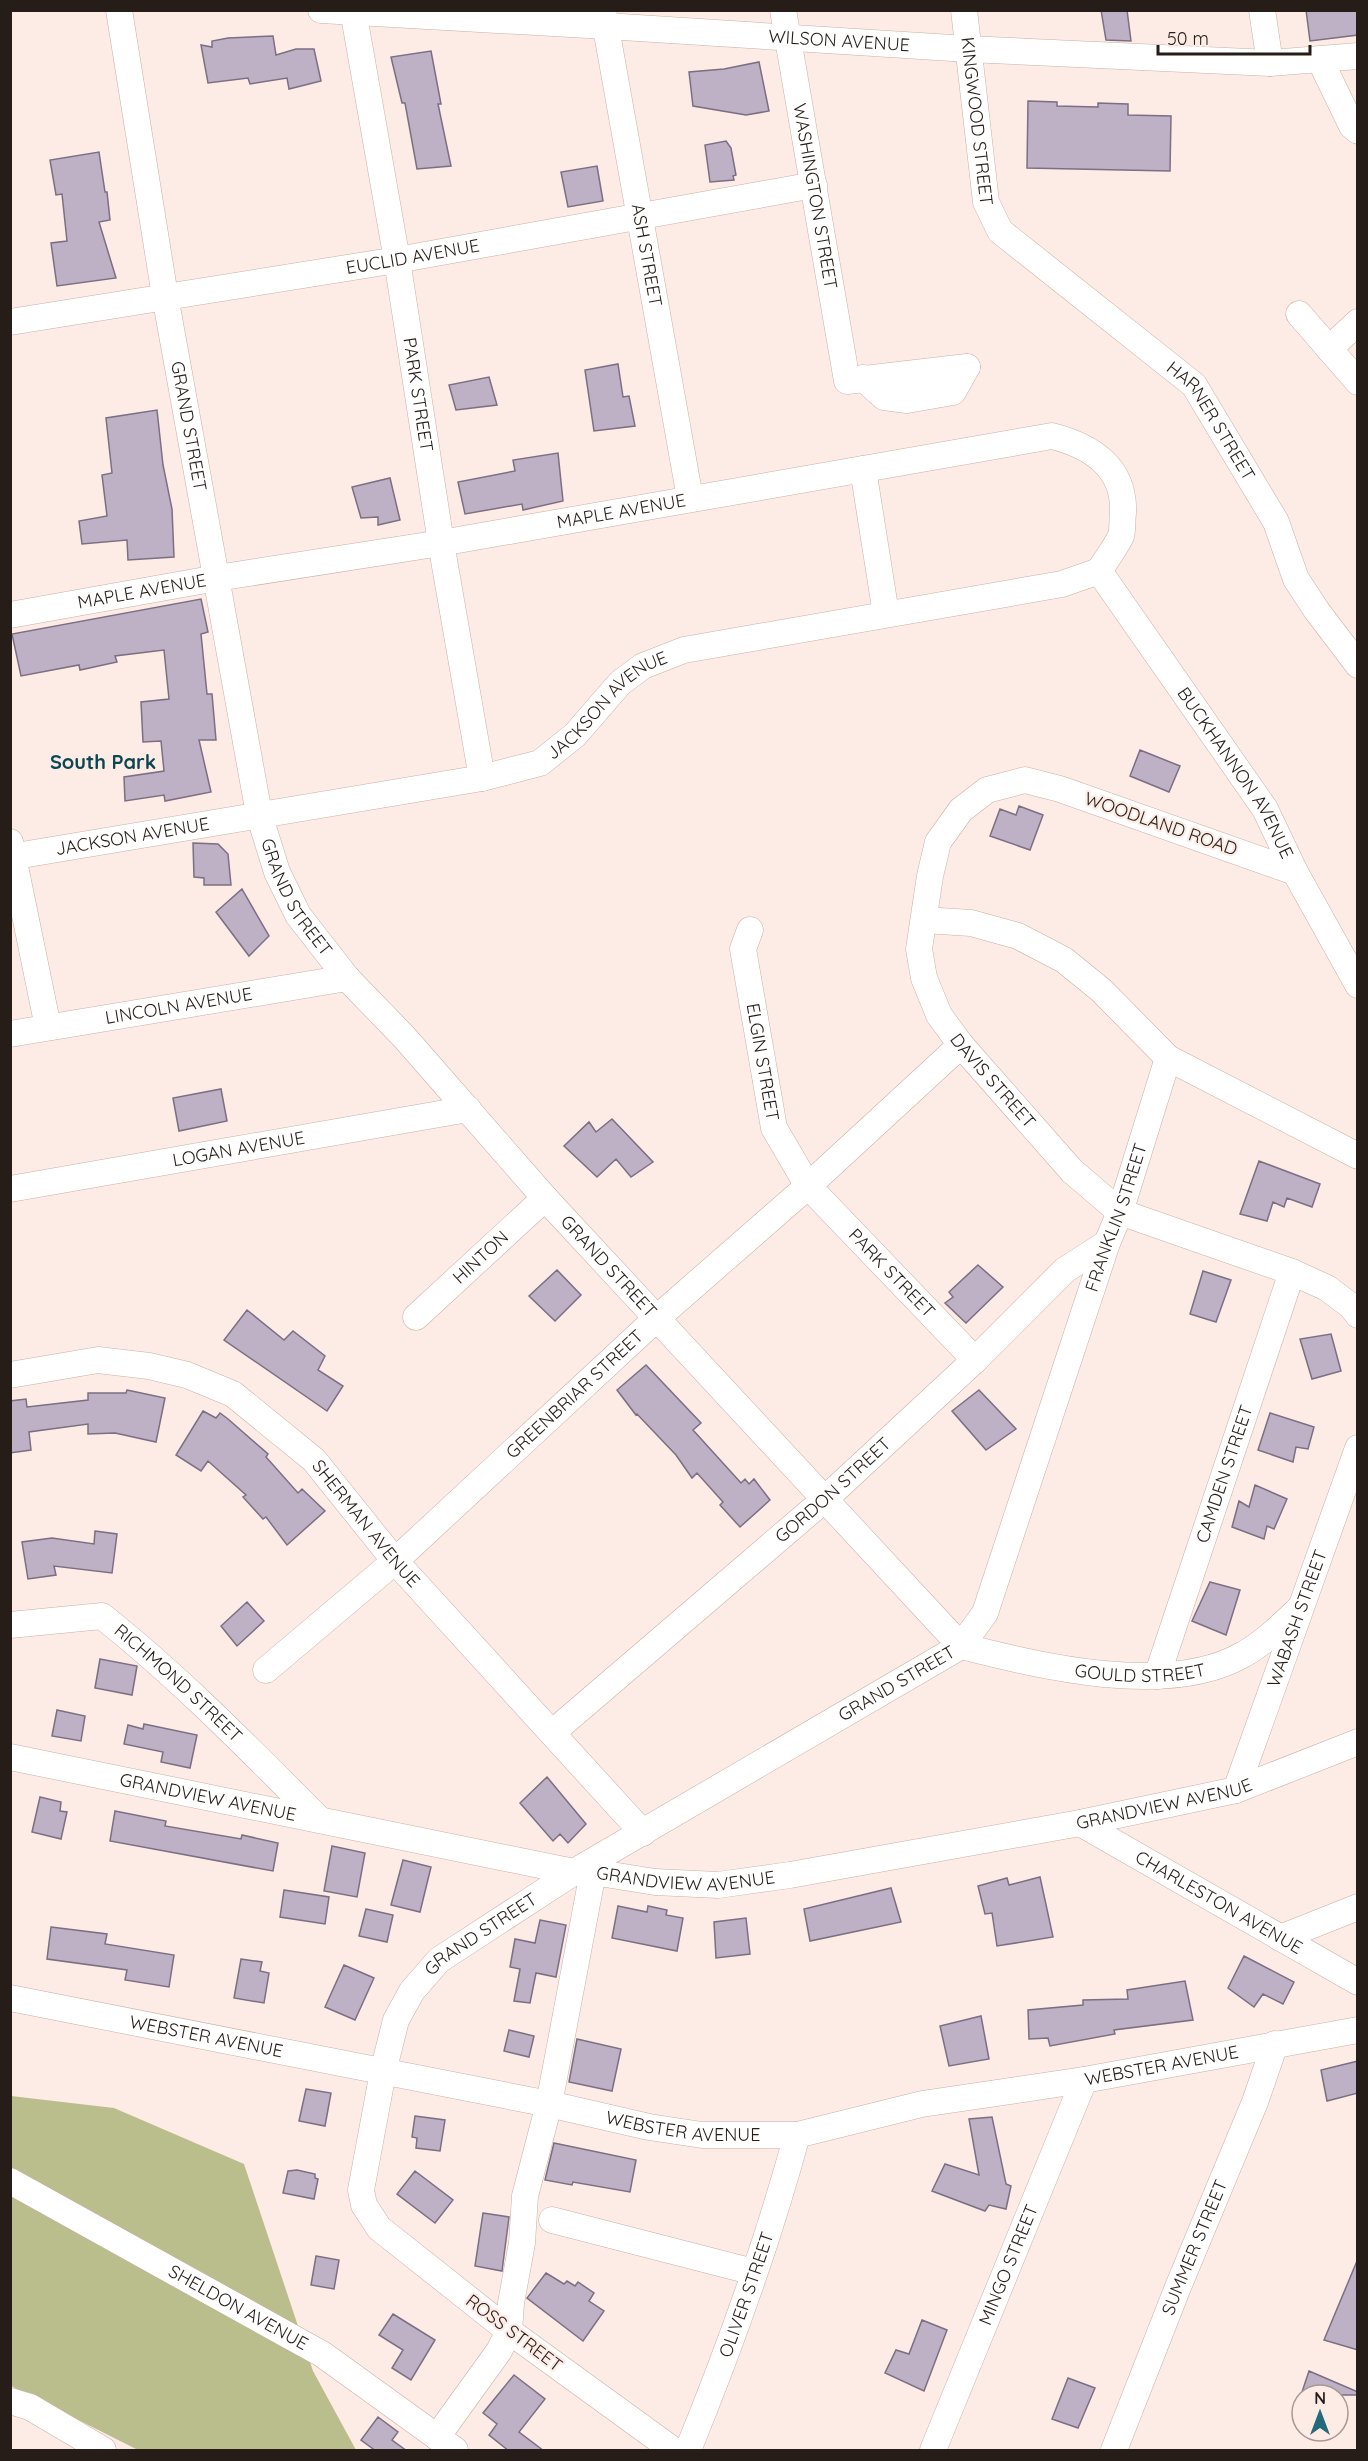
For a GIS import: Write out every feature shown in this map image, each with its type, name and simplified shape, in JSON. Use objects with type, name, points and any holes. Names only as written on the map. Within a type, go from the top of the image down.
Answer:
[{"type":"street","name":"GRAND STREET","points":[[119,10],[165,296],[259,814],[277,872],[298,915],[347,978],[468,1109],[545,1198],[961,1646],[643,1833],[584,1872],[439,1960],[412,1991],[396,2020],[383,2073],[361,2190],[363,2205]]},
{"type":"street","name":"WILSON AVENUE","points":[[321,10],[604,18],[789,38],[1270,63],[1358,56]]},
{"type":"street","name":"WASHINGTON STREET","points":[[783,10],[814,185],[855,379]]},
{"type":"street","name":"KINGWOOD STREET","points":[[964,10],[986,202],[1000,231]]},
{"type":"street","points":[[1262,10],[1270,63]]},
{"type":"street","name":"PARK STREET","points":[[353,11],[397,260],[441,543],[482,778]]},
{"type":"street","name":"ASH STREET","points":[[604,18],[690,498]]},
{"type":"street","points":[[1320,60],[1352,126],[1358,132]]},
{"type":"street","name":"EUCLID AVENUE","points":[[10,322],[397,260],[814,185]]},
{"type":"street","name":"HARNER STREET","points":[[1000,231],[1194,385],[1276,522],[1296,579],[1358,665]]},
{"type":"street","points":[[1299,314],[1358,382]]},
{"type":"street","points":[[1329,349],[1358,322]]},
{"type":"street","name":"MAPLE AVENUE","points":[[10,615],[218,578],[441,543],[1052,436],[1075,442],[1098,455],[1119,482],[1123,506],[1122,534],[1099,571]]},
{"type":"street","points":[[863,468],[886,614]]},
{"type":"street","name":"JACKSON AVENUE","points":[[11,852],[482,778],[540,764],[575,735],[620,683],[643,666],[684,650],[1062,584],[1099,571]]},
{"type":"street","name":"BUCKHANNON AVENUE","points":[[1099,571],[1264,809],[1295,872],[1358,985]]},
{"type":"street","name":"WOODLAND ROAD","points":[[1025,780],[1060,789],[1295,872]]},
{"type":"street","name":"DAVIS STREET","points":[[1025,780],[987,790],[961,810],[938,842],[930,876],[919,949],[924,978],[939,1015],[961,1045],[1072,1171],[1119,1212]]},
{"type":"street","points":[[11,852],[48,1027]]},
{"type":"street","points":[[924,920],[971,923],[1009,933],[1064,960],[1101,990],[1168,1058],[1358,1156]]},
{"type":"street","name":"ELGIN STREET","points":[[750,930],[743,949],[774,1128],[808,1185]]},
{"type":"street","name":"LINCOLN AVENUE","points":[[10,1034],[347,978]]},
{"type":"street","name":"GREENBRIAR STREET","points":[[266,1670],[395,1561],[657,1318],[808,1185],[961,1045]]},
{"type":"street","name":"FRANKLIN STREET","points":[[961,1646],[985,1613],[1168,1058]]},
{"type":"street","name":"LOGAN AVENUE","points":[[10,1189],[468,1109]]},
{"type":"street","name":"PARK STREET","points":[[808,1185],[975,1360]]},
{"type":"street","name":"HINTON","points":[[416,1317],[545,1198]]},
{"type":"street","points":[[1119,1212],[1292,1272],[1327,1288],[1351,1306],[1358,1315]]},
{"type":"street","name":"GORDON STREET","points":[[553,1732],[825,1499],[975,1360],[1065,1270],[1107,1243]]},
{"type":"street","name":"CAMDEN STREET","points":[[1157,1676],[1292,1272]]},
{"type":"street","name":"SHERMAN AVENUE","points":[[10,1375],[98,1360],[149,1366],[187,1375],[233,1394],[314,1460],[395,1561],[643,1833]]},
{"type":"street","name":"WABASH STREET","points":[[1236,1790],[1358,1448]]},
{"type":"street","name":"GOULD STREET","points":[[961,1646],[1017,1660],[1087,1672],[1157,1676],[1205,1671],[1244,1654],[1300,1608]]},
{"type":"street","name":"RICHMOND STREET","points":[[10,1625],[102,1616],[144,1649],[199,1699],[318,1818]]},
{"type":"street","name":"GRANDVIEW AVENUE","points":[[10,1757],[584,1872],[655,1882],[718,1885],[790,1875],[1080,1823],[1236,1790],[1358,1742]]},
{"type":"street","name":"CHARLESTON AVENUE","points":[[1080,1823],[1358,1982]]},
{"type":"street","points":[[446,2444],[509,2331],[511,2303],[522,2243],[525,2196],[549,2104],[584,1872]]},
{"type":"street","points":[[1280,1938],[1358,1907]]},
{"type":"street","name":"WEBSTER AVENUE","points":[[10,1998],[549,2104],[649,2127],[702,2135],[797,2135],[922,2104],[1084,2080],[1358,2030]]},
{"type":"street","name":"SUMMER STREET","points":[[1114,2451],[1178,2287],[1255,2102],[1275,2044]]},
{"type":"street","name":"MINGO STREET","points":[[933,2451],[1084,2080]]},
{"type":"street","name":"OLIVER STREET","points":[[688,2451],[723,2364],[775,2215],[797,2135]]},
{"type":"street","name":"SHELDON AVENUE","points":[[10,2181],[322,2354],[446,2444]]},
{"type":"street","name":"ROSS STREET","points":[[363,2205],[379,2228],[509,2331],[673,2451]]},
{"type":"street","points":[[552,2220],[754,2271]]},
{"type":"street","points":[[10,2401],[30,2407],[104,2451]]},
{"type":"green space","points":[[11,2096],[114,2108],[244,2164],[313,2371],[356,2450],[138,2450],[11,2386]]},
{"type":"building","points":[[1101,10],[1127,10],[1131,41],[1106,40]]},
{"type":"building","points":[[1306,10],[1358,10],[1358,35],[1310,41]]},
{"type":"building","points":[[273,36],[276,55],[296,49],[314,49],[321,81],[289,89],[287,78],[250,84],[248,78],[208,83],[201,45],[212,47],[212,41],[228,38]]},
{"type":"building","points":[[431,51],[441,104],[438,104],[451,166],[417,169],[405,103],[402,103],[391,57]]},
{"type":"building","points":[[759,62],[769,111],[746,115],[693,106],[689,72],[724,69]]},
{"type":"building","points":[[1028,101],[1057,102],[1057,106],[1098,107],[1098,103],[1128,104],[1128,115],[1171,116],[1170,171],[1027,168]]},
{"type":"building","points":[[726,141],[731,148],[736,175],[733,176],[734,180],[710,182],[705,145]]},
{"type":"building","points":[[99,152],[110,220],[99,222],[116,278],[57,286],[51,243],[67,241],[62,194],[56,195],[50,160]]},
{"type":"building","points":[[597,166],[603,201],[568,207],[561,172]]},
{"type":"building","points":[[618,364],[623,397],[629,396],[635,426],[594,431],[585,370]]},
{"type":"building","points":[[489,377],[497,405],[456,410],[449,385]]},
{"type":"building","points":[[157,410],[163,465],[172,509],[174,557],[128,560],[127,540],[82,544],[79,521],[107,516],[102,475],[112,473],[106,418]]},
{"type":"building","points":[[558,453],[563,501],[523,510],[522,504],[465,514],[458,482],[515,471],[513,460]]},
{"type":"building","points":[[390,478],[400,520],[378,525],[378,517],[361,518],[352,487]]},
{"type":"building","points":[[201,599],[208,632],[201,634],[207,694],[212,694],[216,740],[199,740],[211,792],[165,801],[164,795],[125,801],[124,777],[164,771],[161,741],[143,742],[141,702],[169,699],[164,650],[115,656],[117,662],[80,670],[79,665],[21,676],[12,634]]},
{"type":"building","points":[[1140,750],[1180,766],[1169,792],[1130,776]]},
{"type":"building","points":[[1019,806],[1043,815],[1030,850],[990,836],[1000,809],[1016,815]]},
{"type":"building","points":[[193,843],[218,844],[228,854],[231,885],[204,885],[204,878],[194,877]]},
{"type":"building","points":[[242,889],[269,936],[249,956],[216,912]]},
{"type":"building","points":[[221,1089],[227,1121],[179,1131],[173,1098]]},
{"type":"building","points":[[612,1119],[653,1162],[631,1177],[616,1159],[597,1177],[564,1146],[589,1122],[596,1132]]},
{"type":"building","points":[[1259,1161],[1320,1184],[1312,1207],[1287,1198],[1284,1207],[1273,1202],[1267,1221],[1240,1214]]},
{"type":"building","points":[[978,1265],[1003,1287],[966,1323],[945,1303],[953,1297],[949,1292]]},
{"type":"building","points":[[557,1270],[581,1295],[555,1321],[529,1296]]},
{"type":"building","points":[[1203,1271],[1231,1280],[1216,1322],[1190,1314]]},
{"type":"building","points":[[247,1310],[284,1340],[293,1331],[325,1356],[318,1370],[343,1386],[327,1411],[224,1340]]},
{"type":"building","points":[[1331,1334],[1341,1371],[1312,1379],[1300,1339]]},
{"type":"building","points":[[646,1365],[701,1423],[693,1430],[741,1483],[745,1479],[749,1484],[754,1479],[770,1500],[740,1527],[720,1505],[723,1502],[697,1473],[692,1478],[676,1455],[636,1415],[617,1390]]},
{"type":"building","points":[[127,1390],[165,1398],[156,1442],[115,1433],[88,1434],[88,1424],[29,1432],[31,1450],[10,1453],[10,1401],[26,1399],[27,1407],[88,1400],[88,1393],[126,1393]]},
{"type":"building","points":[[979,1390],[1016,1429],[986,1450],[952,1411]]},
{"type":"building","points":[[203,1411],[216,1418],[220,1413],[228,1419],[268,1454],[266,1457],[298,1493],[302,1489],[325,1511],[287,1545],[266,1517],[263,1519],[243,1497],[246,1495],[208,1461],[201,1471],[176,1455]]},
{"type":"building","points":[[1270,1413],[1314,1427],[1308,1449],[1296,1447],[1293,1462],[1258,1450]]},
{"type":"building","points":[[1255,1485],[1287,1499],[1274,1529],[1267,1526],[1264,1539],[1232,1527],[1239,1501],[1249,1507]]},
{"type":"building","points":[[95,1531],[117,1534],[112,1573],[54,1566],[56,1575],[28,1579],[22,1542],[52,1538],[94,1544]]},
{"type":"building","points":[[1210,1582],[1240,1590],[1226,1635],[1192,1621]]},
{"type":"building","points":[[247,1602],[264,1621],[237,1646],[221,1626]]},
{"type":"building","points":[[100,1659],[137,1666],[132,1695],[95,1688]]},
{"type":"building","points":[[57,1710],[85,1716],[81,1741],[52,1736]]},
{"type":"building","points":[[144,1724],[197,1735],[190,1768],[161,1762],[163,1752],[124,1744],[128,1725],[143,1729]]},
{"type":"building","points":[[547,1777],[586,1824],[568,1843],[560,1834],[553,1841],[520,1803]]},
{"type":"building","points":[[40,1797],[61,1802],[60,1811],[67,1812],[61,1839],[32,1832]]},
{"type":"building","points":[[115,1811],[166,1821],[165,1826],[241,1839],[242,1835],[278,1843],[273,1871],[110,1841]]},
{"type":"building","points":[[332,1846],[365,1853],[357,1897],[324,1891]]},
{"type":"building","points":[[403,1860],[431,1867],[420,1912],[391,1905]]},
{"type":"building","points":[[1040,1877],[1053,1937],[997,1946],[992,1913],[985,1914],[978,1886],[1007,1878],[1009,1885]]},
{"type":"building","points":[[891,1888],[901,1922],[810,1941],[804,1909]]},
{"type":"building","points":[[284,1890],[329,1897],[325,1924],[280,1917]]},
{"type":"building","points":[[618,1906],[647,1912],[648,1906],[667,1910],[666,1915],[683,1918],[677,1951],[612,1938]]},
{"type":"building","points":[[366,1909],[393,1915],[387,1942],[359,1936]]},
{"type":"building","points":[[746,1918],[750,1954],[716,1958],[714,1922]]},
{"type":"building","points":[[540,1920],[566,1925],[556,1977],[536,1973],[530,2003],[514,2001],[520,1969],[510,1967],[515,1939],[535,1943]]},
{"type":"building","points":[[51,1927],[107,1934],[105,1944],[174,1955],[169,1987],[125,1980],[127,1970],[47,1959]]},
{"type":"building","points":[[1244,1956],[1294,1982],[1283,2004],[1263,1994],[1254,2007],[1228,1988]]},
{"type":"building","points":[[241,1959],[262,1962],[260,1971],[269,1973],[264,2003],[234,1998]]},
{"type":"building","points":[[344,1965],[374,1978],[355,2020],[325,2007]]},
{"type":"building","points":[[1185,1981],[1193,2020],[1114,2030],[1115,2034],[1050,2046],[1048,2038],[1029,2039],[1028,2010],[1083,2005],[1083,2000],[1128,1999],[1127,1990]]},
{"type":"building","points":[[981,2016],[989,2059],[949,2066],[940,2026]]},
{"type":"building","points":[[509,2030],[534,2036],[529,2057],[504,2051]]},
{"type":"building","points":[[577,2039],[621,2049],[612,2091],[569,2082]]},
{"type":"building","points":[[1358,2061],[1358,2093],[1327,2101],[1321,2070]]},
{"type":"building","points":[[306,2089],[331,2093],[325,2126],[299,2121]]},
{"type":"building","points":[[415,2116],[445,2120],[440,2151],[416,2148],[417,2138],[412,2137]]},
{"type":"building","points":[[992,2117],[1006,2184],[1011,2186],[1006,2209],[989,2205],[985,2211],[932,2191],[945,2164],[979,2175],[969,2119]]},
{"type":"building","points":[[554,2143],[636,2160],[630,2192],[573,2182],[572,2185],[545,2180]]},
{"type":"building","points":[[297,2170],[315,2174],[315,2178],[318,2179],[314,2199],[283,2193],[288,2171]]},
{"type":"building","points":[[415,2171],[453,2200],[435,2223],[397,2194]]},
{"type":"building","points":[[483,2213],[509,2217],[502,2271],[475,2266]]},
{"type":"building","points":[[316,2256],[339,2260],[334,2289],[311,2285]]},
{"type":"building","points":[[1358,2261],[1358,2350],[1324,2340]]},
{"type":"building","points":[[546,2273],[564,2284],[567,2281],[575,2286],[578,2282],[594,2293],[589,2301],[604,2311],[583,2341],[527,2298]]},
{"type":"building","points":[[393,2314],[435,2340],[411,2380],[392,2368],[403,2350],[379,2335]]},
{"type":"building","points":[[922,2320],[947,2330],[924,2391],[885,2373],[896,2350],[909,2354]]},
{"type":"building","points":[[1309,2371],[1337,2383],[1305,2383]]},
{"type":"building","points":[[514,2375],[545,2399],[519,2432],[544,2451],[509,2451],[489,2435],[497,2424],[483,2413]]},
{"type":"building","points":[[1068,2378],[1095,2388],[1078,2428],[1052,2419]]},
{"type":"building","points":[[1350,2389],[1358,2392],[1358,2395],[1350,2395]]},
{"type":"building","points":[[378,2417],[398,2432],[392,2440],[407,2451],[376,2451],[361,2440]]},
{"type":"district","name":"South Park","points":[[103,762]]}]
